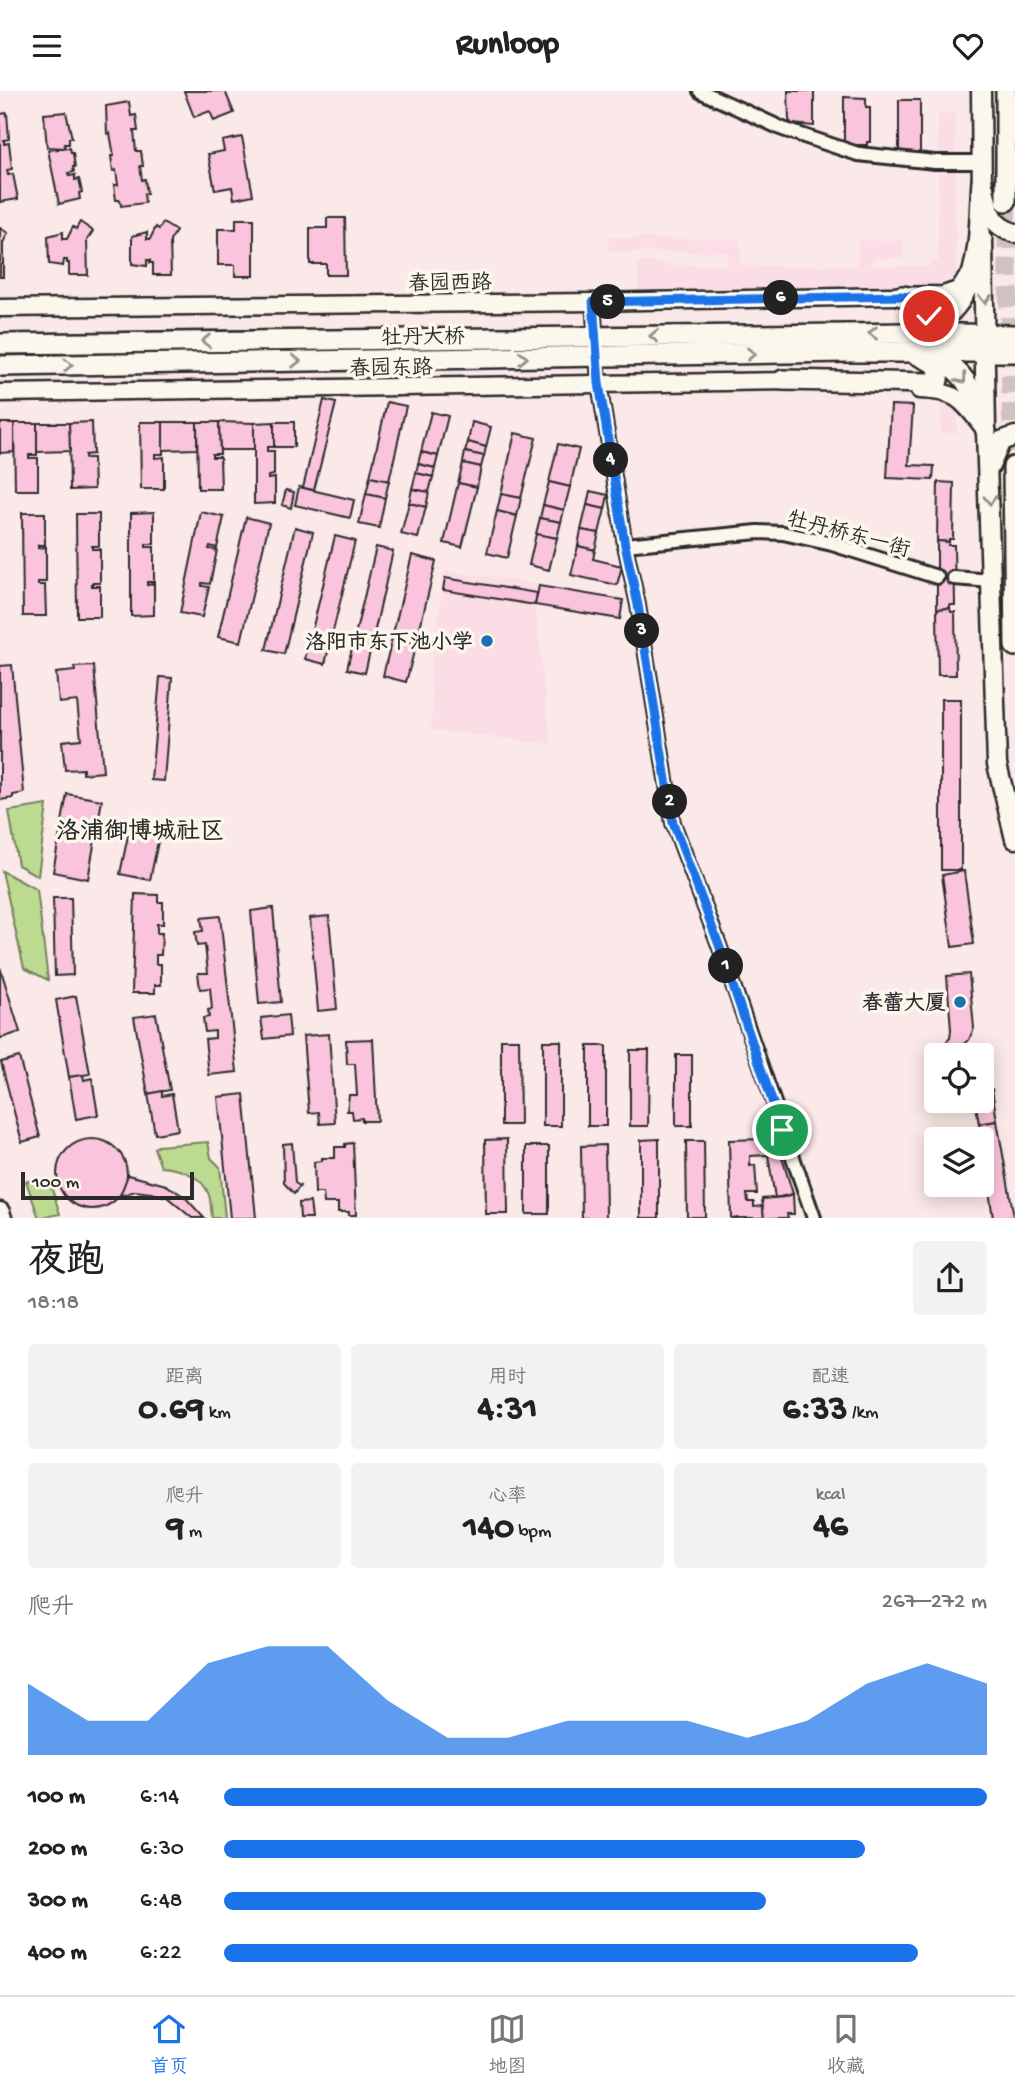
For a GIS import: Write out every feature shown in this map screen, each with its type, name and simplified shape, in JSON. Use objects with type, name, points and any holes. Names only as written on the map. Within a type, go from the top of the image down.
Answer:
[{"type":"main road","points":[[981,91],[986,431],[997,764],[1015,839]]},
{"type":"main road","points":[[1006,91],[1006,201]]},
{"type":"main road","points":[[982,171],[993,220],[999,227],[1015,233]]},
{"type":"main road","points":[[846,343],[902,333],[937,322],[958,305],[969,285],[975,263],[982,171]]},
{"type":"main road","points":[[901,296],[925,299],[932,310],[921,324],[902,333]]},
{"type":"main road","points":[[902,333],[986,344],[1015,352]]},
{"type":"main road","points":[[912,352],[986,344],[1015,335]]},
{"type":"main road","points":[[846,343],[912,352],[943,360],[962,375],[977,400],[986,431]]},
{"type":"main road","name":"牡丹大桥","points":[[0,344],[846,343]]},
{"type":"main road","name":"牡丹大桥","points":[[0,366],[846,343]]},
{"type":"main road","points":[[783,380],[930,383],[938,380],[939,368],[912,352]]},
{"type":"main road","points":[[989,468],[1001,441],[1015,436]]},
{"type":"main road","points":[[1013,467],[1015,646]]},
{"type":"main road","points":[[0,1212],[2,1218]]},
{"type":"street","points":[[700,91],[783,129],[858,154],[935,162],[982,171]]},
{"type":"street","name":"春园西路","points":[[0,308],[593,302],[943,295],[958,290],[975,263]]},
{"type":"street","points":[[593,302],[599,383],[673,823],[719,945],[814,1218]]},
{"type":"street","name":"春园东路","points":[[0,393],[783,380],[868,390],[941,391],[954,395],[986,431]]},
{"type":"street","name":"牡丹桥东一街","points":[[625,545],[758,532],[783,533],[832,544],[937,577]]},
{"type":"street","points":[[954,578],[992,581]]},
{"type":"shaded area","points":[[938,113],[955,113],[957,433],[941,433],[940,307],[929,304],[663,304],[638,307],[638,262],[663,262],[664,265],[727,265],[728,252],[608,252],[608,238],[740,239],[741,266],[857,266],[858,240],[903,241],[903,258],[872,258],[871,266],[929,266],[929,262],[938,262]]},
{"type":"shaded area","name":"洛阳市东下池小学","points":[[445,571],[539,584],[535,608],[551,744],[431,730],[433,703],[430,675]]},
{"type":"green space","points":[[47,805],[38,876],[18,865],[9,811]]},
{"type":"green space","points":[[2,871],[37,890],[48,980],[24,968]]},
{"type":"green space","points":[[208,1142],[211,1158],[220,1167],[225,1218],[212,1218],[206,1188],[182,1171],[161,1167],[154,1148]]},
{"type":"green space","points":[[49,1180],[60,1214],[39,1218],[26,1181]]},
{"type":"building","points":[[184,91],[225,91],[234,113],[214,121],[210,111],[194,117]]},
{"type":"building","points":[[788,91],[814,91],[814,126],[792,124],[789,120]]},
{"type":"building","points":[[844,97],[866,98],[866,107],[870,107],[870,142],[867,142],[867,145],[844,145]]},
{"type":"building","points":[[899,100],[920,100],[920,152],[899,152]]},
{"type":"building","points":[[129,102],[131,116],[136,115],[136,151],[141,151],[143,166],[140,166],[147,194],[144,194],[145,203],[121,206],[120,200],[116,200],[114,185],[118,185],[116,170],[113,171],[111,156],[114,156],[110,133],[107,134],[106,106]]},
{"type":"building","points":[[66,112],[72,138],[69,138],[69,144],[64,144],[65,148],[47,147],[44,114]]},
{"type":"building","points":[[7,113],[9,139],[4,140],[4,144],[9,143],[12,169],[7,170],[8,175],[13,174],[18,199],[0,202],[0,114]]},
{"type":"building","points":[[242,137],[253,195],[234,199],[232,187],[215,190],[208,154],[224,151],[222,141]]},
{"type":"building","points":[[70,148],[75,167],[74,172],[68,173],[69,176],[75,175],[75,180],[79,179],[82,192],[79,193],[80,199],[59,204],[48,150]]},
{"type":"building","points":[[327,218],[345,218],[346,275],[326,275],[326,264],[310,264],[310,228],[327,228]]},
{"type":"building","points":[[236,219],[254,219],[254,276],[235,276],[235,265],[218,265],[218,229],[236,229]]},
{"type":"building","points":[[80,222],[93,231],[87,240],[88,275],[69,275],[67,260],[64,260],[63,266],[49,264],[48,236],[63,232],[63,239],[67,239],[73,227],[76,229]]},
{"type":"building","points":[[163,223],[176,231],[170,241],[171,275],[153,275],[153,263],[150,263],[150,260],[147,260],[147,266],[132,264],[132,236],[147,232],[147,239],[150,239],[156,227],[159,229]]},
{"type":"building","points":[[0,228],[8,233],[3,243],[3,277],[0,277]]},
{"type":"building","points":[[324,400],[336,403],[314,490],[303,488]]},
{"type":"building","points":[[387,402],[406,406],[389,481],[370,477]]},
{"type":"building","points":[[891,405],[913,406],[909,465],[934,466],[933,480],[887,478]]},
{"type":"building","points":[[431,412],[448,416],[438,456],[421,452]]},
{"type":"building","points":[[92,422],[93,454],[85,455],[85,458],[93,458],[94,489],[70,490],[69,423]]},
{"type":"building","points":[[140,422],[163,422],[163,454],[155,454],[155,458],[164,457],[164,489],[141,489]]},
{"type":"building","points":[[163,422],[197,422],[197,449],[163,450]]},
{"type":"building","points":[[197,422],[219,422],[220,454],[212,454],[212,457],[220,457],[221,489],[198,489]]},
{"type":"building","points":[[219,422],[254,423],[254,450],[220,450]]},
{"type":"building","points":[[274,422],[274,447],[267,447],[267,451],[274,451],[274,475],[268,476],[268,479],[275,478],[275,503],[254,504],[254,423]]},
{"type":"building","points":[[274,422],[294,422],[294,447],[274,447]]},
{"type":"building","points":[[472,422],[491,427],[486,447],[468,442]]},
{"type":"building","points":[[0,423],[14,423],[14,452],[0,453]]},
{"type":"building","points":[[14,423],[37,423],[37,455],[29,455],[29,458],[38,458],[38,490],[15,490]]},
{"type":"building","points":[[37,423],[69,423],[70,451],[37,452]]},
{"type":"building","points":[[515,433],[536,438],[521,498],[501,494]]},
{"type":"building","points":[[468,442],[486,447],[484,456],[465,452]]},
{"type":"building","points":[[558,444],[579,449],[570,487],[549,482]]},
{"type":"building","points":[[421,452],[438,456],[435,468],[418,464]]},
{"type":"building","points":[[465,452],[484,456],[481,467],[463,463]]},
{"type":"building","points":[[463,463],[481,467],[477,487],[458,483]]},
{"type":"building","points":[[418,464],[435,468],[433,477],[416,473]]},
{"type":"building","points":[[416,473],[433,477],[429,492],[412,489]]},
{"type":"building","points":[[370,477],[389,481],[385,498],[366,494]]},
{"type":"building","points":[[549,482],[570,487],[564,510],[543,505]]},
{"type":"building","points":[[938,482],[954,483],[953,539],[949,539],[949,542],[937,541]]},
{"type":"building","points":[[458,483],[477,487],[462,547],[444,543]]},
{"type":"building","points":[[299,487],[354,500],[350,518],[295,505]]},
{"type":"building","points":[[412,489],[429,492],[426,507],[409,503]]},
{"type":"building","points":[[286,490],[294,492],[291,508],[282,505]]},
{"type":"building","points":[[590,491],[608,495],[605,509],[587,505]]},
{"type":"building","points":[[366,494],[385,498],[379,528],[359,524]]},
{"type":"building","points":[[501,494],[521,498],[517,516],[497,511]]},
{"type":"building","points":[[409,503],[426,507],[418,538],[401,534]]},
{"type":"building","points":[[543,505],[564,510],[561,522],[540,518]]},
{"type":"building","points":[[587,505],[605,509],[599,533],[581,530]]},
{"type":"building","points":[[497,511],[517,516],[507,558],[487,553]]},
{"type":"building","points":[[154,512],[154,544],[146,544],[146,547],[154,547],[154,582],[147,582],[147,585],[154,584],[154,615],[131,616],[131,513]]},
{"type":"building","points":[[201,512],[224,517],[217,548],[210,546],[209,549],[217,550],[210,584],[202,583],[202,586],[209,587],[202,617],[180,613]]},
{"type":"building","points":[[22,513],[45,513],[45,545],[38,545],[38,548],[46,547],[46,582],[38,582],[38,585],[45,585],[46,616],[23,616]]},
{"type":"building","points":[[76,514],[99,514],[99,546],[92,546],[92,549],[100,549],[100,583],[92,583],[92,586],[100,586],[100,617],[77,617]]},
{"type":"building","points":[[246,517],[269,523],[241,642],[218,637]]},
{"type":"building","points":[[540,518],[561,522],[557,538],[536,534]]},
{"type":"building","points":[[295,527],[313,532],[284,654],[266,650]]},
{"type":"building","points":[[581,530],[599,533],[595,550],[578,546]]},
{"type":"building","points":[[536,534],[557,538],[549,570],[529,565]]},
{"type":"building","points":[[335,536],[355,541],[325,664],[305,659]]},
{"type":"building","points":[[937,541],[954,545],[955,605],[950,605],[950,608],[937,609]]},
{"type":"building","points":[[578,546],[595,550],[593,559],[622,566],[617,585],[571,575]]},
{"type":"building","points":[[376,547],[393,551],[365,673],[347,669]]},
{"type":"building","points":[[412,555],[436,561],[416,644],[392,638]]},
{"type":"building","points":[[445,578],[537,593],[535,605],[443,590]]},
{"type":"building","points":[[539,586],[623,600],[620,619],[535,605]]},
{"type":"building","points":[[950,608],[951,612],[955,612],[956,675],[938,675],[937,609]]},
{"type":"building","points":[[392,638],[416,644],[406,682],[383,676]]},
{"type":"building","points":[[12,665],[24,793],[0,800],[0,666]]},
{"type":"building","points":[[94,666],[103,772],[83,774],[83,769],[65,770],[62,741],[81,739],[77,701],[59,703],[56,673],[75,671],[74,667]]},
{"type":"building","points":[[160,677],[172,678],[164,781],[151,780]]},
{"type":"building","points":[[941,699],[961,699],[961,870],[941,870]]},
{"type":"building","points":[[67,794],[102,800],[88,879],[53,872]]},
{"type":"building","points":[[131,821],[161,827],[150,880],[120,874]]},
{"type":"building","points":[[964,871],[974,944],[952,947],[942,875]]},
{"type":"building","points":[[135,894],[158,895],[158,902],[163,902],[163,924],[157,924],[157,933],[162,933],[161,955],[156,955],[156,964],[161,964],[161,985],[155,985],[155,993],[132,993]]},
{"type":"building","points":[[53,898],[71,898],[73,975],[55,976]]},
{"type":"building","points":[[273,908],[281,1002],[259,1004],[251,911]]},
{"type":"building","points":[[220,916],[237,1072],[209,1075],[205,1039],[215,1038],[215,1031],[205,1032],[203,1018],[209,1017],[208,1010],[212,1009],[210,988],[200,989],[198,973],[208,973],[205,945],[197,946],[195,932],[203,931],[201,918]]},
{"type":"building","points":[[329,916],[337,1009],[318,1011],[310,918]]},
{"type":"building","points":[[0,967],[20,1032],[1,1038],[0,1037]]},
{"type":"building","name":"春蕾大厦","points":[[969,974],[974,1028],[966,1043],[945,1043],[950,1038],[951,1030],[947,976]]},
{"type":"building","points":[[76,996],[90,1074],[69,1077],[56,1000]]},
{"type":"building","points":[[156,1014],[170,1090],[148,1094],[134,1017]]},
{"type":"building","points":[[288,1015],[290,1036],[264,1039],[261,1018]]},
{"type":"building","points":[[329,1034],[335,1123],[320,1124],[319,1112],[309,1113],[303,1036]]},
{"type":"building","points":[[373,1039],[377,1121],[362,1121],[362,1118],[353,1119],[352,1111],[347,1111],[349,1095],[357,1095],[355,1064],[347,1064],[346,1040]]},
{"type":"building","points":[[501,1039],[519,1039],[520,1125],[501,1125]]},
{"type":"building","points":[[543,1041],[561,1041],[561,1126],[543,1126]]},
{"type":"building","points":[[588,1046],[606,1046],[606,1126],[588,1126]]},
{"type":"building","points":[[630,1050],[649,1050],[648,1126],[630,1126]]},
{"type":"building","points":[[676,1055],[692,1055],[692,1126],[676,1126]]},
{"type":"building","points":[[19,1057],[40,1137],[22,1142],[1,1062]]},
{"type":"building","points":[[83,1075],[84,1080],[92,1078],[98,1115],[76,1119],[69,1077]]},
{"type":"building","points":[[162,1091],[162,1096],[172,1094],[178,1130],[155,1134],[148,1094]]},
{"type":"building","points":[[244,1094],[256,1218],[230,1218],[218,1097]]},
{"type":"building","points":[[994,1102],[997,1121],[979,1124],[977,1113],[994,1113]]},
{"type":"building","points":[[997,1121],[1014,1217],[993,1218],[990,1197],[994,1197],[994,1127],[979,1127],[979,1124]]},
{"type":"building","points":[[92,1139],[117,1149],[127,1174],[117,1199],[92,1209],[67,1199],[57,1174],[67,1149]]},
{"type":"building","points":[[507,1139],[508,1214],[486,1214],[485,1140]]},
{"type":"building","points":[[659,1139],[659,1218],[641,1218],[641,1140]]},
{"type":"building","points":[[765,1139],[768,1155],[750,1156],[750,1166],[755,1165],[757,1194],[747,1194],[748,1202],[754,1202],[754,1207],[763,1206],[764,1218],[731,1218],[729,1140]]},
{"type":"building","points":[[686,1141],[704,1141],[705,1217],[687,1217]]},
{"type":"building","points":[[292,1143],[295,1183],[300,1186],[294,1194],[284,1183],[283,1144]]},
{"type":"building","points":[[353,1143],[356,1215],[349,1215],[349,1212],[338,1212],[338,1203],[324,1203],[323,1193],[315,1193],[314,1162],[322,1161],[322,1158],[335,1158],[335,1147],[345,1147],[345,1144]]},
{"type":"building","points":[[605,1145],[606,1218],[582,1218],[581,1146]]},
{"type":"building","points":[[526,1146],[549,1146],[549,1214],[526,1214]]},
{"type":"building","points":[[780,1151],[793,1194],[775,1198],[768,1155]]},
{"type":"building","points":[[128,1175],[166,1185],[185,1197],[204,1218],[192,1218],[167,1197],[135,1191],[120,1196]]},
{"type":"building","points":[[793,1194],[794,1214],[787,1214],[788,1218],[764,1218],[762,1199]]},
{"type":"building","points":[[310,1202],[312,1218],[300,1218],[299,1203]]},
{"type":"tunnel","points":[[1006,201],[1013,467]]},
{"type":"place","name":"洛阳市东下池小学","points":[[487,641]]},
{"type":"place","name":"春蕾大厦","points":[[960,1002]]},
{"type":"district","name":"洛浦御博城社区","points":[[140,830]]},
{"type":"route","points":[[782,1130],[719,945],[673,823],[599,383],[593,302],[901,296],[925,299],[932,310],[929,316]]}]
